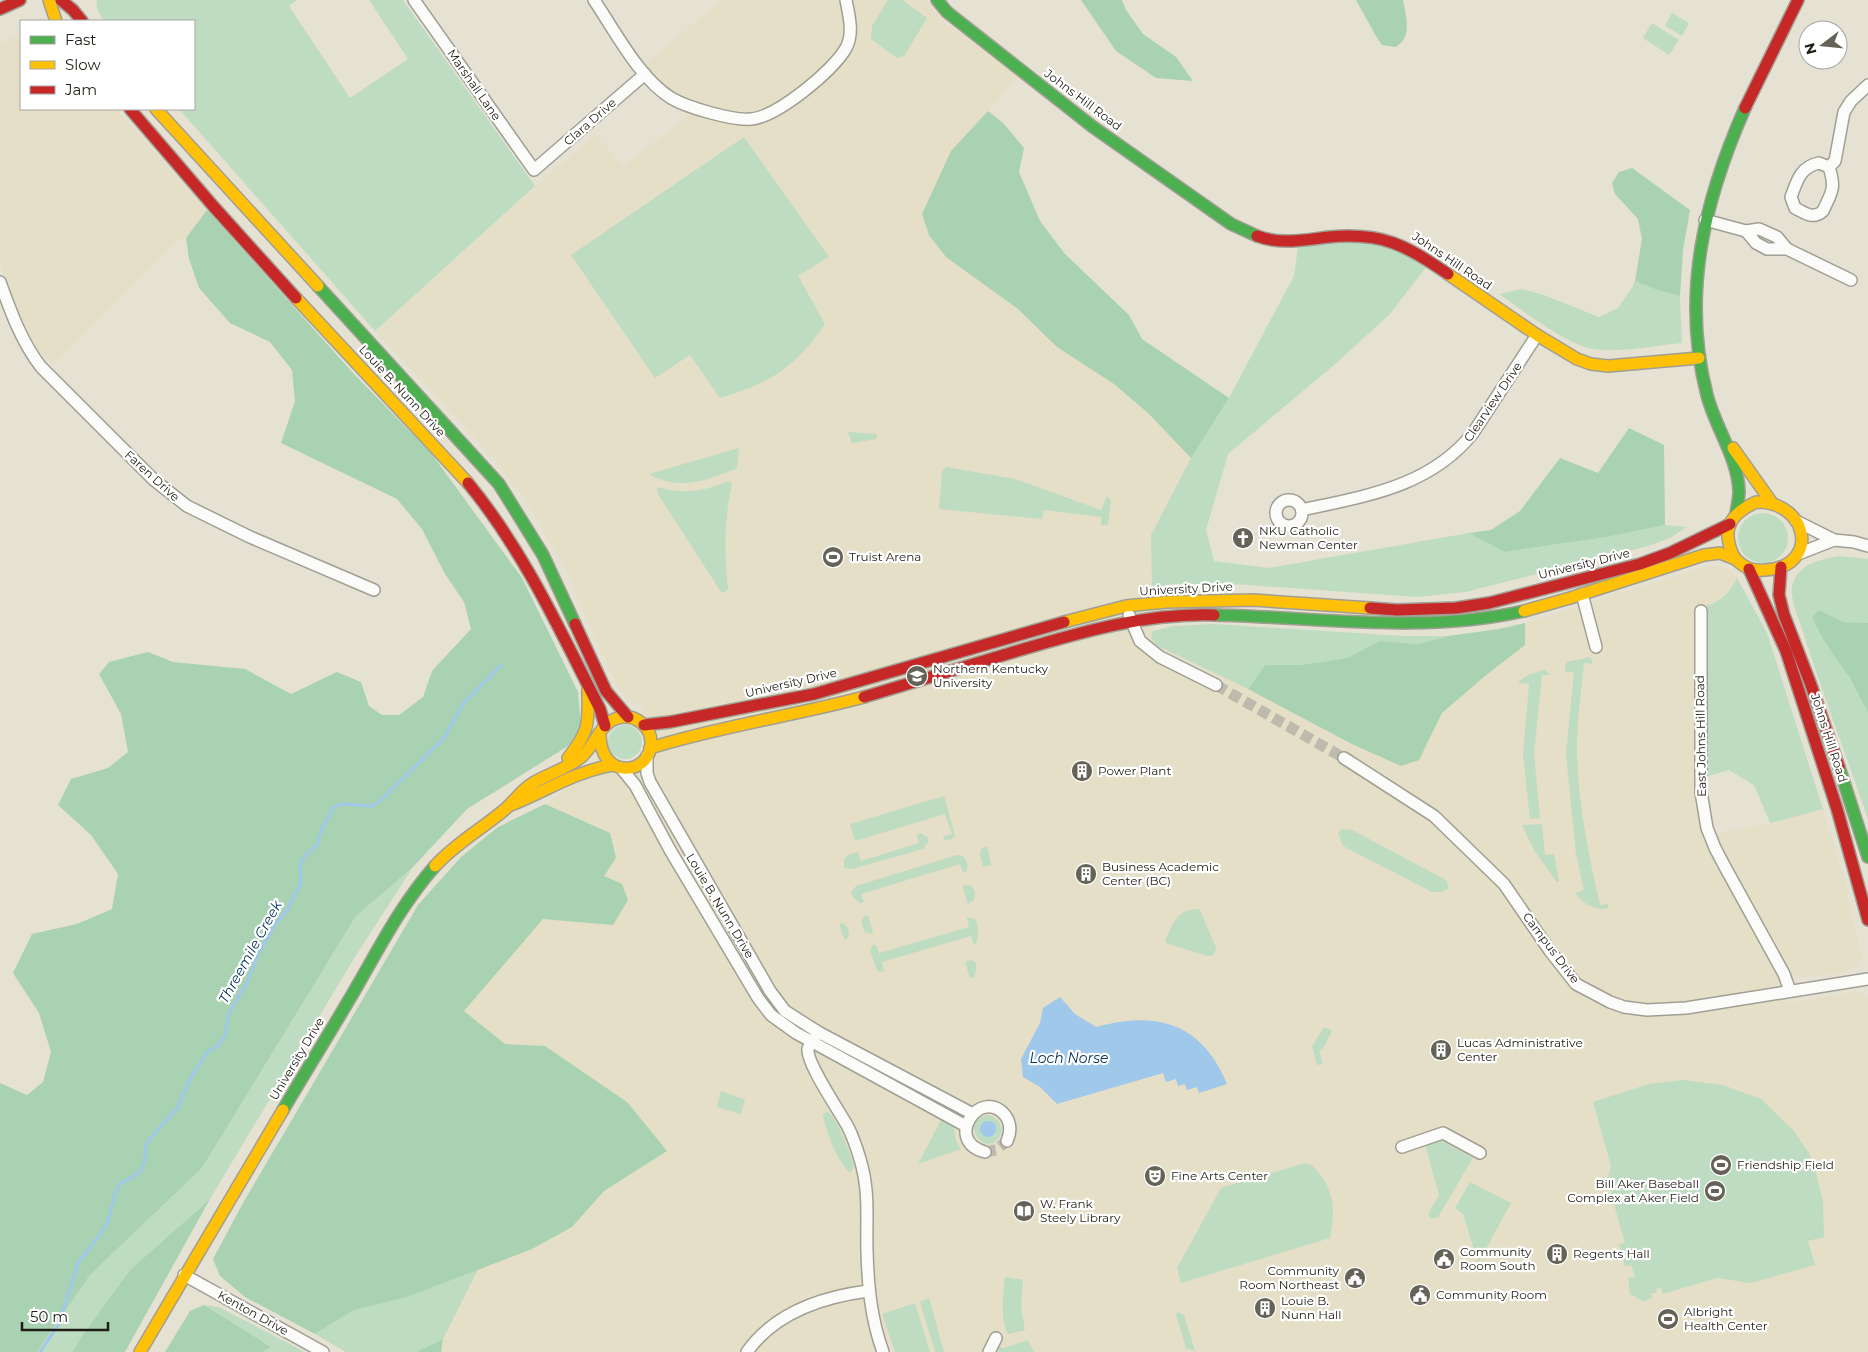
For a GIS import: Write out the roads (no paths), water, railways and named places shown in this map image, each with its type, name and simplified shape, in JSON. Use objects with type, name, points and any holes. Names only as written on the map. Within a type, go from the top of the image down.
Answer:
[{"type":"main road","points":[[0,9],[20,0]]},
{"type":"main road","points":[[50,0],[56,20]]},
{"type":"main road","points":[[61,0],[81,20]]},
{"type":"main road","name":"Johns Hill Road","points":[[936,0],[947,12],[1087,122],[1231,224],[1254,236],[1281,242],[1351,234],[1383,238],[1401,243],[1537,336],[1576,359],[1591,364],[1608,366],[1699,358]]},
{"type":"main road","points":[[1733,519],[1748,505],[1756,502],[1772,503],[1785,509],[1796,521],[1800,531],[1801,543],[1798,554],[1781,567],[1768,570],[1749,569],[1736,559],[1730,542],[1733,519],[1739,491],[1736,474],[1711,408],[1699,358],[1695,290],[1696,265],[1713,187],[1730,140],[1798,0]]},
{"type":"main road","name":"Louie B. Nunn Drive","points":[[131,110],[357,365],[446,458],[469,485],[507,536],[535,584],[600,710],[602,730]]},
{"type":"main road","name":"Louie B. Nunn Drive","points":[[157,110],[499,484],[543,555],[606,691],[628,716]]},
{"type":"main road","points":[[1719,430],[1772,503]]},
{"type":"main road","name":"University Drive","points":[[644,725],[670,722],[814,694],[1033,630],[1126,606],[1221,599],[1397,610],[1456,608],[1489,603],[1640,564],[1670,553],[1733,519]]},
{"type":"main road","name":"University Drive","points":[[140,1352],[399,913],[421,883],[445,855],[471,833],[510,806],[531,798],[571,775],[592,768],[636,766],[649,752],[674,740],[724,728],[815,711],[1034,646],[1131,621],[1168,616],[1219,615],[1410,625],[1453,622],[1514,614],[1582,594],[1696,556],[1720,553],[1736,559]]},
{"type":"main road","name":"Johns Hill Road","points":[[1781,567],[1779,595],[1784,615],[1836,756],[1868,857]]},
{"type":"main road","name":"Johns Hill Road","points":[[1749,569],[1786,651],[1837,809],[1868,920]]},
{"type":"main road","points":[[561,768],[582,740],[588,724],[588,686]]},
{"type":"main road","points":[[628,716],[637,719],[649,732],[649,752]]},
{"type":"main road","name":"University Drive","points":[[510,806],[525,788],[582,757],[591,748],[602,730],[616,718],[628,716]]},
{"type":"main road","points":[[602,730],[599,742],[601,752],[606,760],[617,767]]},
{"type":"street","name":"Marshall Lane","points":[[414,0],[534,170]]},
{"type":"street","points":[[594,0],[632,57],[662,92],[683,104],[741,120],[759,118],[777,111],[795,98],[829,67],[846,48],[850,33],[846,0]]},
{"type":"street","name":"Clara Drive","points":[[534,170],[645,74]]},
{"type":"street","points":[[1828,167],[1836,161],[1844,112],[1851,101],[1868,85]]},
{"type":"street","points":[[1819,163],[1828,167],[1833,188],[1822,212],[1811,216],[1795,208],[1791,198],[1800,172],[1813,164],[1819,163]]},
{"type":"street","points":[[1705,220],[1746,230],[1758,229],[1777,237],[1787,249],[1851,280]]},
{"type":"street","name":"Faren Drive","points":[[0,282],[18,330],[32,356],[53,381],[164,489],[199,512],[374,590]]},
{"type":"street","name":"Clearview Drive","points":[[1302,510],[1381,492],[1413,480],[1440,465],[1461,448],[1473,433],[1537,336]]},
{"type":"street","points":[[1796,521],[1834,540],[1854,542],[1868,546]]},
{"type":"street","points":[[1798,554],[1834,540]]},
{"type":"street","points":[[1582,594],[1596,647]]},
{"type":"street","points":[[1126,606],[1140,641],[1160,657],[1216,685]]},
{"type":"street","name":"East Johns Hill Road","points":[[1701,611],[1701,792],[1707,828],[1714,848],[1784,974],[1790,991]]},
{"type":"street","name":"Louie B. Nunn Drive","points":[[649,752],[647,773],[650,782],[770,991],[785,1011],[815,1037],[966,1126]]},
{"type":"street","name":"Campus Drive","points":[[1344,758],[1434,816],[1472,851],[1504,884],[1550,951],[1576,984],[1590,993],[1624,1007],[1662,1010],[1717,1004],[1868,979]]},
{"type":"street","name":"Louie B. Nunn Drive","points":[[617,767],[635,785],[670,850],[758,998],[771,1015],[796,1033],[815,1037],[972,1114]]},
{"type":"street","points":[[815,1037],[808,1049],[809,1057],[815,1072],[848,1128],[864,1173],[868,1207],[866,1248],[868,1290],[883,1352]]},
{"type":"street","points":[[985,1152],[972,1145],[968,1139],[966,1126],[972,1114],[985,1108],[992,1108],[1003,1113],[1010,1127],[1007,1141]]},
{"type":"street","points":[[1402,1147],[1442,1133],[1480,1153]]},
{"type":"street","name":"Kenton Drive","points":[[184,1275],[323,1352]]},
{"type":"street","points":[[747,1352],[770,1329],[798,1310],[826,1299],[868,1290]]},
{"type":"street","points":[[988,1352],[996,1338]]},
{"type":"water","name":"Loch Norse","points":[[1060,997],[1075,1014],[1096,1027],[1139,1020],[1158,1021],[1175,1026],[1191,1035],[1205,1047],[1217,1063],[1227,1084],[1199,1093],[1197,1087],[1187,1090],[1185,1084],[1178,1086],[1176,1079],[1166,1082],[1163,1073],[1057,1104],[1040,1087],[1023,1077],[1021,1059],[1040,1023],[1043,1008]]},
{"type":"water","points":[[988,1121],[996,1129],[988,1137],[980,1129]]},
{"type":"waterway","name":"Threemile Creek","points":[[40,1352],[59,1324],[78,1263],[108,1221],[116,1191],[120,1184],[140,1172],[144,1163],[146,1145],[178,1107],[190,1079],[207,1052],[217,1046],[225,1036],[228,1015],[246,984],[258,955],[275,924],[287,910],[301,883],[300,863],[318,844],[320,833],[333,808],[341,804],[372,806],[381,800],[444,738],[463,704],[501,665]]},
{"type":"tunnel","points":[[1216,685],[1344,758]]},
{"type":"tunnel","points":[[985,1152],[996,1150],[1007,1141]]},
{"type":"place","name":"NKU Catholic Newman Center","points":[[1243,538]]},
{"type":"place","name":"Truist Arena","points":[[833,557]]},
{"type":"place","name":"Northern Kentucky University","points":[[917,676]]},
{"type":"place","name":"Power Plant","points":[[1082,771]]},
{"type":"place","name":"Business Academic Center (BC)","points":[[1086,874]]},
{"type":"place","name":"Lucas Administrative Center","points":[[1441,1050]]},
{"type":"place","name":"Friendship Field","points":[[1721,1165]]},
{"type":"place","name":"Fine Arts Center","points":[[1155,1176]]},
{"type":"place","name":"Bill Aker Baseball Complex at Aker Field","points":[[1715,1191]]},
{"type":"place","name":"W. Frank Steely Library","points":[[1024,1211]]},
{"type":"place","name":"Regents Hall","points":[[1557,1254]]},
{"type":"place","name":"Community Room South","points":[[1444,1259]]},
{"type":"place","name":"Community Room Northeast","points":[[1355,1278]]},
{"type":"place","name":"Community Room","points":[[1420,1295]]},
{"type":"place","name":"Louie B. Nunn Hall","points":[[1265,1308]]},
{"type":"place","name":"Albright Health Center","points":[[1668,1319]]}]
